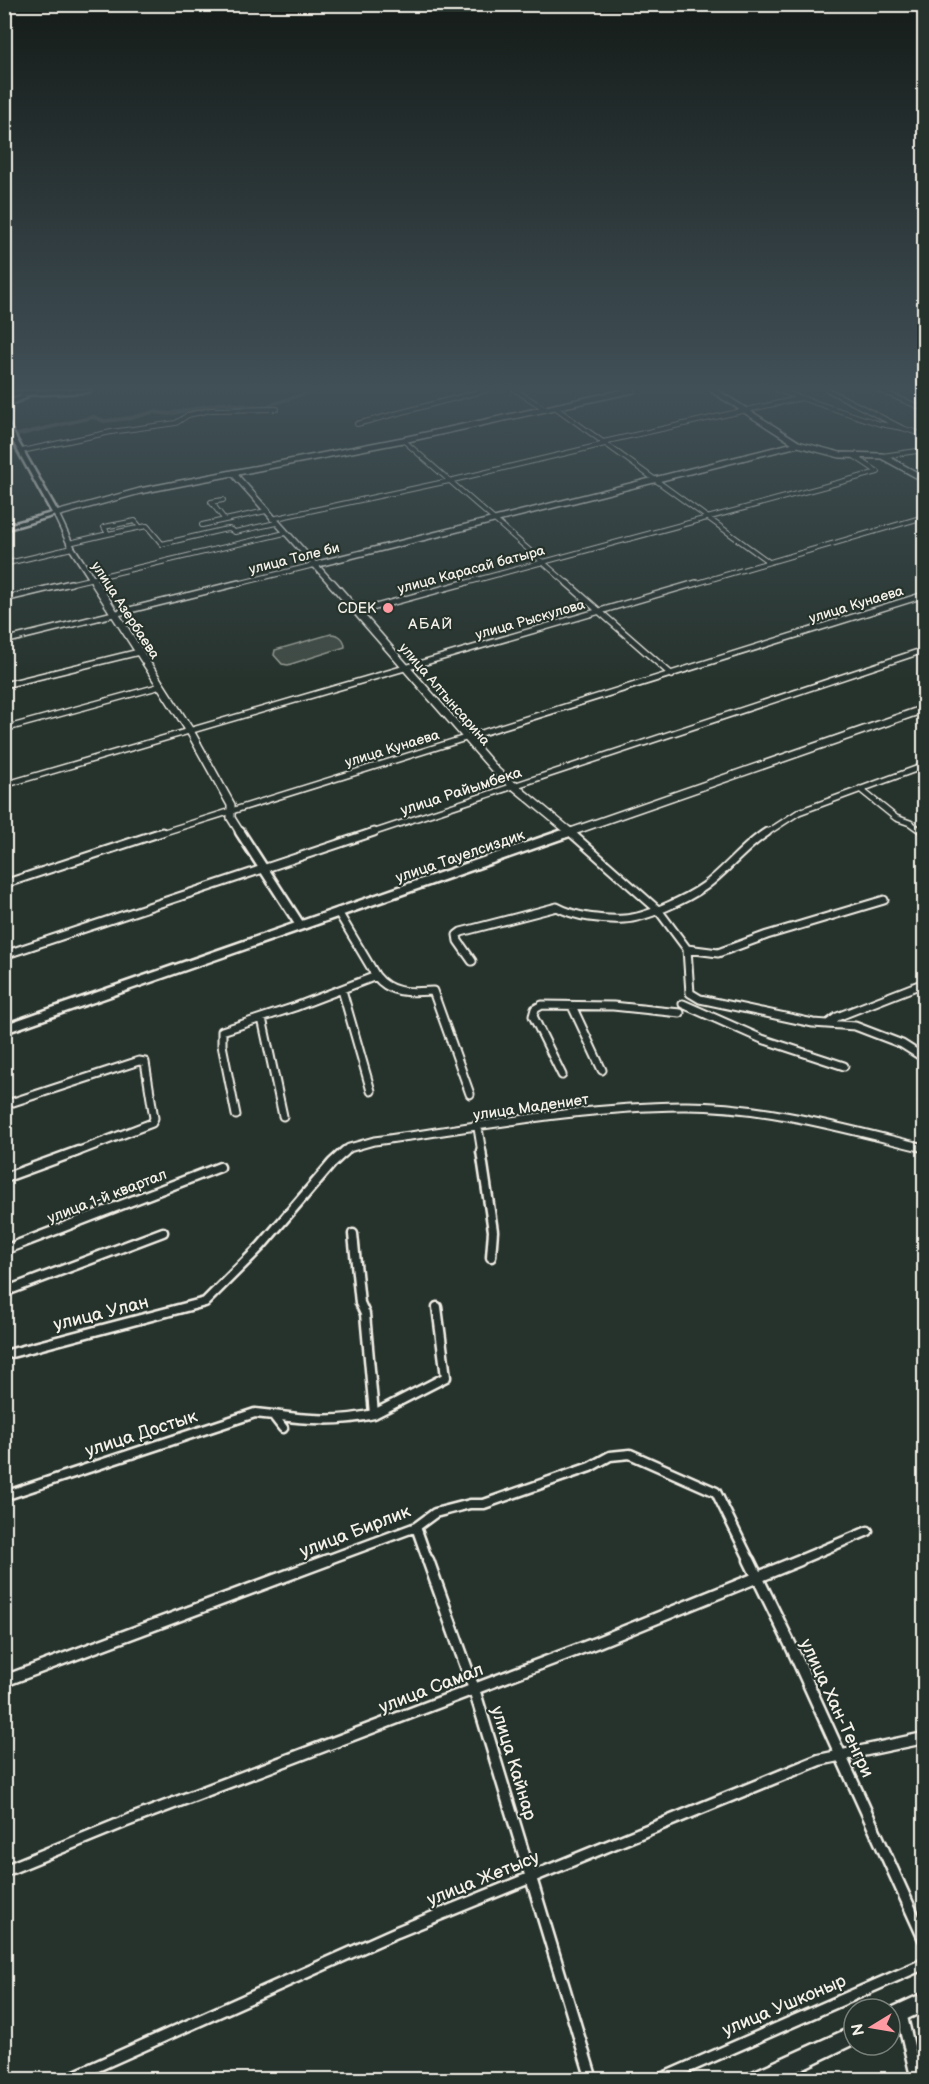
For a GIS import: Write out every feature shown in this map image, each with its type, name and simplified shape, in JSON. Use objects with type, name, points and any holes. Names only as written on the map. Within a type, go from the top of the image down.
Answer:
[{"type":"main road","name":"улица Азербаева","points":[[42,487],[56,514]]},
{"type":"main road","points":[[4,528],[56,514]]},
{"type":"main road","points":[[902,2012],[924,2002]]},
{"type":"main road","points":[[757,2079],[842,2040]]},
{"type":"street","points":[[56,514],[165,487]]},
{"type":"street","name":"улица Алтынсарина","points":[[244,487],[407,667],[497,772],[570,832],[658,910],[687,949]]},
{"type":"street","points":[[4,564],[140,527],[150,527],[162,544],[222,530],[229,529],[235,532],[422,487]]},
{"type":"street","points":[[456,487],[545,562],[672,675]]},
{"type":"street","name":"улица Толе би","points":[[4,641],[626,487]]},
{"type":"street","points":[[664,487],[769,562]]},
{"type":"street","name":"улица Карасай батыра","points":[[357,612],[822,487]]},
{"type":"street","points":[[223,500],[211,502],[225,520]]},
{"type":"street","points":[[202,525],[266,511]]},
{"type":"street","name":"улица Азербаева","points":[[56,514],[70,545],[190,731],[231,805],[231,818],[300,926]]},
{"type":"street","name":"улица Рыскулова","points":[[4,785],[924,517]]},
{"type":"street","points":[[108,534],[104,527],[135,521],[140,527]]},
{"type":"street","points":[[4,599],[285,533]]},
{"type":"street","name":"улица Кунаева","points":[[4,884],[231,810],[924,595]]},
{"type":"street","name":"улица Райымбека","points":[[4,954],[924,650]]},
{"type":"street","points":[[4,685],[139,652]]},
{"type":"street","points":[[4,729],[161,686]]},
{"type":"street","name":"улица Тауелсиздик","points":[[4,1029],[924,709]]},
{"type":"street","points":[[472,961],[456,935],[557,907],[570,914],[626,920],[658,910],[704,887],[752,842],[799,812],[924,767]]},
{"type":"street","points":[[860,789],[896,818],[910,823],[924,833]]},
{"type":"street","points":[[884,900],[767,935],[718,953],[687,949],[690,993],[700,999],[813,1023],[829,1023],[874,1031],[902,1044],[924,1058]]},
{"type":"street","points":[[338,912],[383,987],[393,991],[432,990],[470,1094]]},
{"type":"street","points":[[236,1115],[221,1036],[222,1031],[376,976]]},
{"type":"street","points":[[829,1023],[837,1017],[924,983]]},
{"type":"street","points":[[342,990],[371,1091]]},
{"type":"street","points":[[683,1004],[762,1039],[844,1066]]},
{"type":"street","points":[[562,1075],[533,1016],[535,1009],[542,1005],[613,1006],[680,1013]]},
{"type":"street","points":[[572,1006],[602,1070]]},
{"type":"street","points":[[262,1018],[283,1116]]},
{"type":"street","points":[[4,1105],[139,1061],[145,1062],[154,1118],[152,1124],[148,1126],[4,1178]]},
{"type":"street","name":"улица Мадениет","points":[[205,1302],[261,1246],[289,1211],[349,1148],[374,1141],[578,1113],[683,1106],[754,1112],[823,1123],[924,1148]]},
{"type":"street","points":[[478,1128],[493,1231],[490,1257]]},
{"type":"street","name":"улица 1-й квартал","points":[[4,1250],[220,1167]]},
{"type":"street","points":[[4,1292],[163,1232]]},
{"type":"street","points":[[353,1234],[360,1303],[365,1314],[374,1414]]},
{"type":"street","name":"улица Улан","points":[[4,1355],[205,1302]]},
{"type":"street","name":"улица Достык","points":[[4,1496],[255,1413],[296,1418],[360,1418],[374,1414],[446,1377],[437,1306]]},
{"type":"street","points":[[273,1414],[283,1428]]},
{"type":"street","name":"улица Бирлик","points":[[4,1681],[416,1527],[435,1513],[470,1504],[484,1504],[590,1467],[610,1456],[630,1454],[716,1492]]},
{"type":"street","name":"улица Хан-Тенгри","points":[[716,1492],[924,1938]]},
{"type":"street","name":"улица Кайнар","points":[[416,1527],[474,1689],[592,2079]]},
{"type":"street","name":"улица Самал","points":[[4,1871],[58,1847],[758,1578],[868,1531]]},
{"type":"street","name":"улица Жетысу","points":[[66,2079],[397,1932],[819,1760],[924,1738]]},
{"type":"street","name":"улица Ушконыр","points":[[658,2079],[924,1964]]},
{"type":"street","points":[[902,2033],[917,2079]]},
{"type":"shaded area","points":[[331,634],[341,638],[345,647],[288,665],[282,664],[274,655],[275,650]]},
{"type":"place","name":"CDEK","points":[[388,608]]},
{"type":"district","name":"АБАЙ","points":[[431,624]]}]
